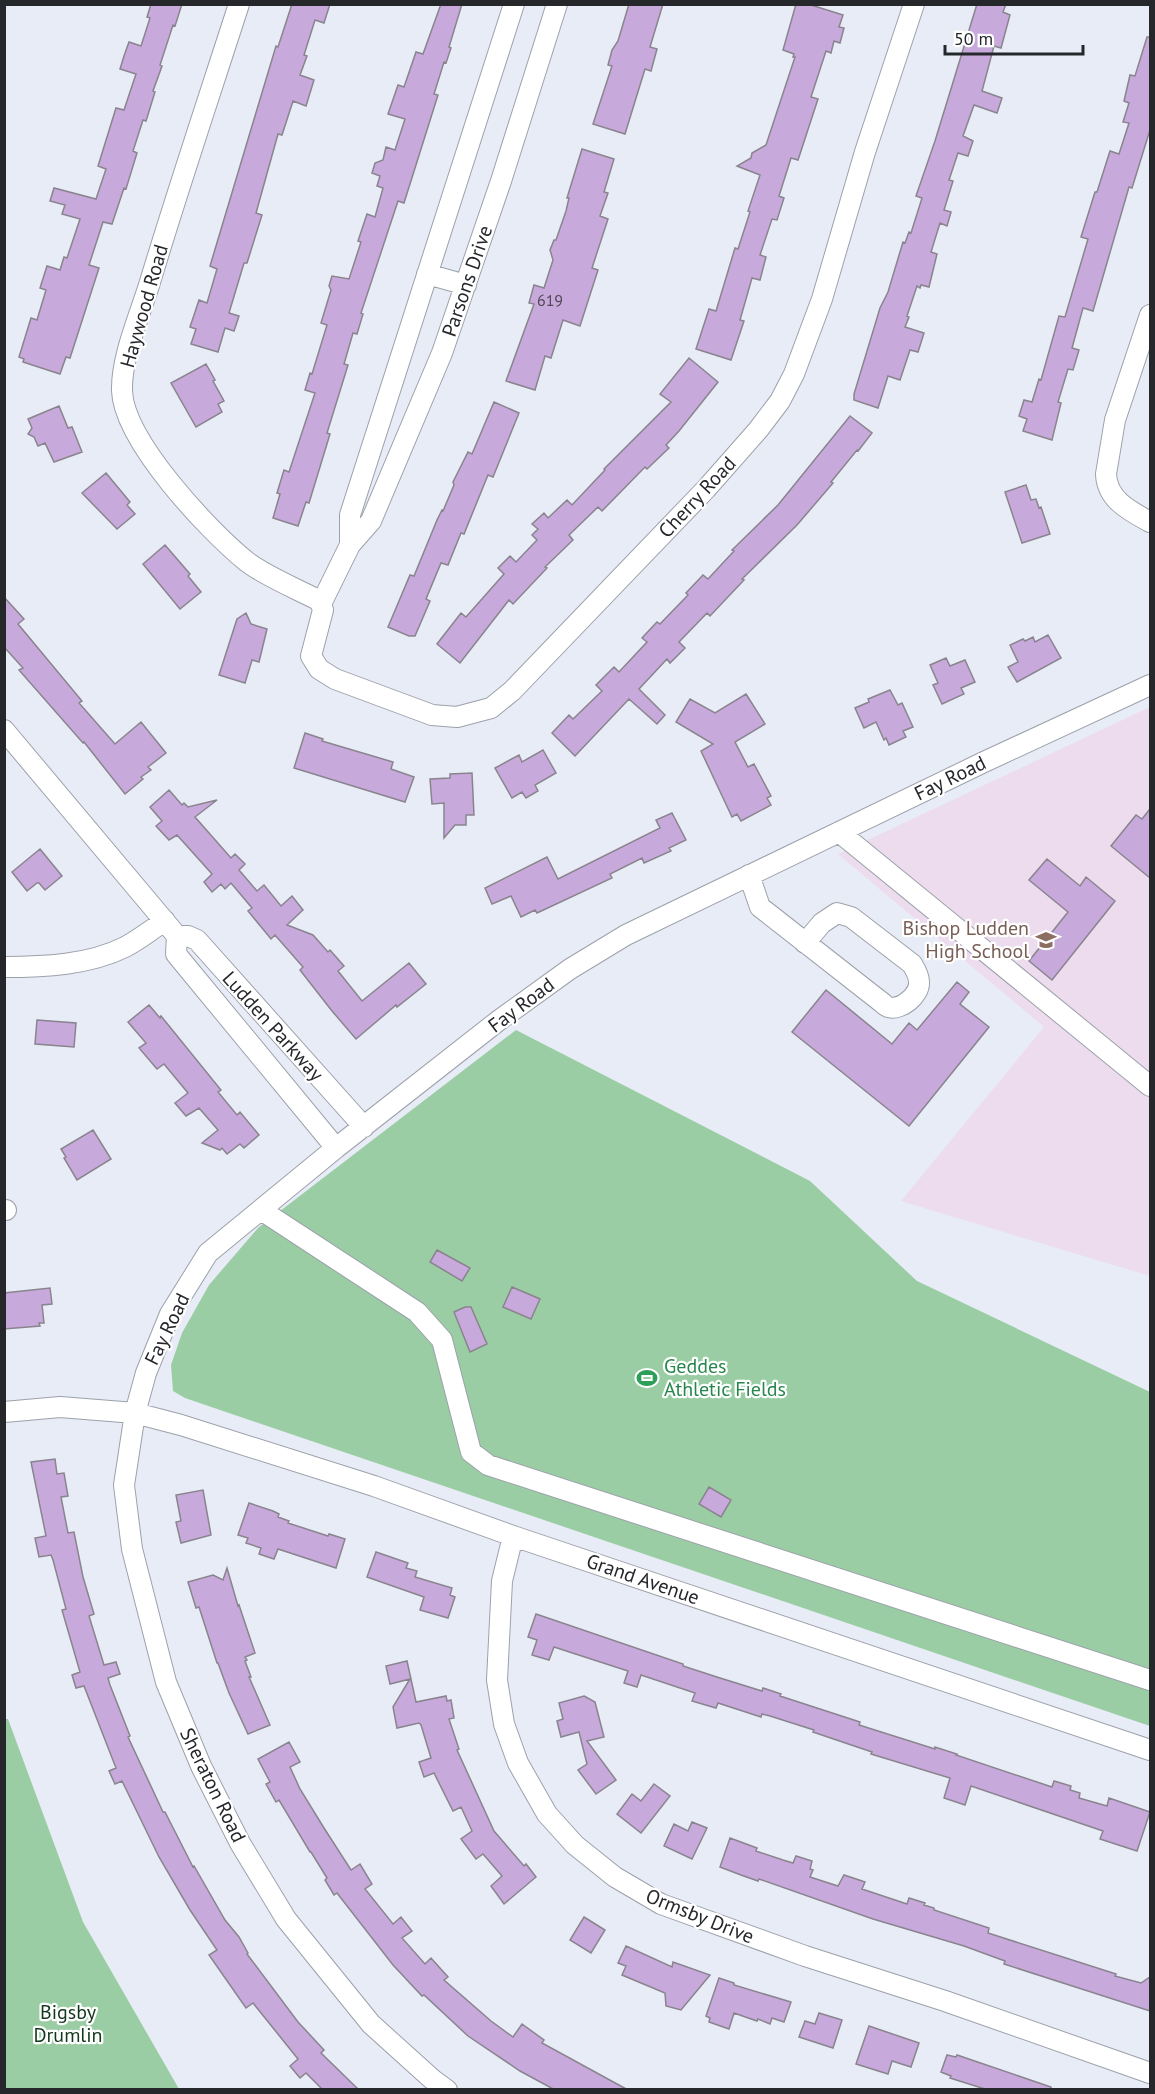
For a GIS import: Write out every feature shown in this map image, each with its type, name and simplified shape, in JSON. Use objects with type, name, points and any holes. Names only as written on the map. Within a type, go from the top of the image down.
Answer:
[{"type":"street","name":"Haywood Road","points":[[239,4],[124,364],[122,392],[128,417],[137,435],[163,473],[210,528],[248,562],[318,600],[321,604]]},
{"type":"street","name":"Parsons Drive","points":[[350,545],[350,515],[514,4]]},
{"type":"street","name":"Parsons Drive","points":[[321,604],[350,545],[371,521],[442,353],[557,4]]},
{"type":"street","name":"Cherry Road","points":[[321,604],[322,610],[311,656],[319,669],[334,679],[432,715],[457,717],[490,708],[512,691],[706,489],[758,430],[780,401],[794,374],[822,299],[865,152],[914,4]]},
{"type":"street","points":[[427,274],[466,285]]},
{"type":"street","points":[[1150,315],[1115,420],[1106,474],[1106,482],[1121,506],[1150,522]]},
{"type":"street","name":"Fay Road","points":[[135,1413],[146,1373],[170,1314],[208,1253],[336,1148],[498,1021],[570,969],[626,934],[1150,685]]},
{"type":"street","name":"Ludden Parkway","points":[[4,730],[171,928],[197,940],[364,1127]]},
{"type":"street","points":[[839,832],[1150,1086]]},
{"type":"street","points":[[749,875],[760,907],[806,943],[889,1007],[902,1006],[915,994],[920,984],[918,974],[912,964],[851,917],[837,913],[822,923],[806,943]]},
{"type":"street","points":[[4,967],[84,961],[171,928]]},
{"type":"street","name":"Ludden Parkway","points":[[171,928],[177,954],[336,1148]]},
{"type":"street","points":[[261,1210],[417,1312],[442,1340],[471,1452],[488,1465],[1150,1680]]},
{"type":"street","points":[[4,1412],[60,1407],[135,1413]]},
{"type":"street","name":"Grand Avenue","points":[[135,1413],[181,1425],[375,1486],[513,1536],[1150,1750]]},
{"type":"street","name":"Sheraton Road","points":[[135,1413],[124,1485],[132,1549],[166,1682],[201,1766],[240,1843],[286,1919],[371,2024],[447,2090]]},
{"type":"street","name":"Ormsby Drive","points":[[513,1536],[502,1581],[497,1680],[504,1724],[518,1763],[541,1804],[575,1845],[615,1877],[661,1904],[1150,2073]]},
{"type":"shaded area","name":"Bishop Ludden High School","points":[[1150,707],[1150,1276],[901,1201],[1044,1027],[838,854]]},
{"type":"green space","name":"Geddes Athletic Fields","points":[[516,1030],[810,1181],[917,1281],[1150,1392],[1150,1726],[185,1398],[173,1391],[171,1365],[182,1333],[209,1285],[258,1228]]},
{"type":"green space","name":"Bigsby Drumlin","points":[[4,1719],[8,1719],[83,1922],[179,2089],[5,2089]]},
{"type":"building","points":[[151,4],[182,4],[160,65],[162,66],[146,121],[143,120],[133,151],[137,153],[126,189],[124,188],[112,224],[103,222],[89,265],[99,268],[70,358],[66,357],[60,374],[23,362],[24,359],[19,357],[31,318],[37,320],[46,290],[40,288],[47,266],[60,270],[64,257],[67,258],[80,219],[62,214],[65,205],[50,201],[54,188],[96,199],[106,169],[98,166],[116,108],[124,110],[136,74],[120,69],[129,42],[141,46],[150,18],[147,17]]},
{"type":"building","points":[[292,4],[330,4],[324,23],[315,20],[304,55],[307,56],[300,75],[314,80],[306,106],[293,101],[282,135],[278,134],[256,213],[262,215],[229,313],[239,316],[234,331],[225,328],[218,352],[191,344],[196,329],[190,327],[199,300],[207,303],[217,269],[210,266],[276,46],[278,47]]},
{"type":"building","points":[[441,4],[462,4],[449,47],[451,48],[434,94],[438,95],[404,203],[398,201],[361,313],[363,314],[357,334],[353,333],[344,364],[348,365],[327,433],[330,434],[309,503],[306,502],[298,526],[273,518],[284,470],[289,472],[315,393],[305,390],[327,325],[321,323],[331,290],[329,286],[332,276],[349,279],[367,214],[375,217],[383,188],[377,186],[380,176],[372,173],[375,163],[383,160],[386,147],[395,150],[405,119],[388,114],[398,85],[404,87],[416,52],[423,54]]},
{"type":"building","points":[[629,4],[663,4],[650,47],[657,49],[651,71],[645,69],[625,134],[593,124],[612,66],[608,65],[612,50],[618,41]]},
{"type":"building","points":[[796,4],[808,4],[843,15],[839,27],[844,28],[840,43],[834,41],[831,53],[826,51],[811,97],[818,99],[798,160],[791,158],[779,196],[784,198],[777,220],[772,219],[760,255],[766,257],[760,280],[752,278],[740,320],[744,321],[731,360],[696,349],[709,309],[716,311],[735,248],[738,249],[750,212],[748,211],[760,175],[737,166],[766,145],[795,57],[793,57],[794,54],[783,50]]},
{"type":"building","points":[[977,4],[1006,4],[1003,12],[1010,15],[1001,48],[994,46],[982,91],[1002,98],[997,113],[974,105],[963,136],[973,141],[968,156],[958,153],[949,180],[953,181],[944,210],[951,212],[947,226],[940,223],[931,252],[937,254],[929,287],[917,286],[907,316],[909,317],[905,327],[924,333],[918,352],[910,350],[900,380],[888,376],[878,408],[854,400],[854,394],[903,242],[905,243],[909,232],[911,233],[922,198],[916,196]]},
{"type":"building","points":[[1147,37],[1150,37],[1150,130],[1132,188],[1129,187],[1093,311],[1083,308],[1072,348],[1079,350],[1073,370],[1068,369],[1058,402],[1061,403],[1052,440],[1023,431],[1027,419],[1019,416],[1024,400],[1032,402],[1039,379],[1041,380],[1059,316],[1065,317],[1088,239],[1081,237],[1110,151],[1119,154],[1129,123],[1123,122],[1129,103],[1124,101],[1130,75],[1135,76]]},
{"type":"building","points":[[582,149],[614,159],[604,192],[608,193],[600,216],[608,219],[592,268],[598,270],[580,326],[563,320],[551,358],[545,356],[535,390],[506,381],[534,304],[529,303],[534,285],[544,288],[553,260],[550,250],[566,211],[569,198],[567,198]]},
{"type":"building","points":[[689,358],[718,382],[666,445],[669,448],[647,469],[645,467],[602,511],[598,507],[569,535],[573,540],[545,567],[547,568],[513,604],[509,600],[460,663],[437,644],[461,613],[466,617],[504,574],[498,568],[510,556],[516,562],[537,540],[532,535],[538,529],[532,524],[544,513],[548,518],[567,500],[572,505],[604,469],[671,402],[660,394]]},
{"type":"building","points":[[206,364],[224,401],[218,404],[222,412],[196,427],[171,383]]},
{"type":"building","points":[[494,402],[519,413],[493,477],[488,475],[464,534],[461,533],[448,565],[441,563],[426,599],[430,601],[415,636],[409,636],[388,627],[410,575],[414,576],[454,485],[453,482],[468,452],[472,454]]},
{"type":"building","points":[[59,406],[68,428],[72,427],[82,452],[54,462],[45,443],[38,446],[34,437],[28,434],[32,428],[28,419]]},
{"type":"building","points":[[850,416],[872,433],[797,525],[742,579],[744,580],[710,616],[707,613],[679,642],[685,648],[670,663],[667,659],[639,689],[665,715],[657,724],[629,699],[575,756],[552,733],[569,715],[573,719],[602,691],[596,685],[614,667],[619,672],[647,642],[642,638],[657,622],[660,624],[688,595],[686,593],[703,575],[708,579],[734,551],[732,550],[778,505]]},
{"type":"building","points":[[106,473],[130,502],[127,505],[135,514],[117,529],[82,493]]},
{"type":"building","points":[[1026,485],[1031,500],[1036,499],[1039,508],[1041,507],[1050,534],[1022,543],[1005,492]]},
{"type":"building","points":[[165,545],[190,574],[188,576],[201,592],[180,609],[143,564]]},
{"type":"building","points":[[4,597],[24,619],[18,624],[82,701],[79,703],[115,744],[141,722],[166,753],[148,767],[151,770],[125,794],[84,742],[19,670],[23,668],[4,647]]},
{"type":"building","points":[[246,613],[251,624],[267,629],[259,662],[252,660],[245,683],[219,675],[237,619]]},
{"type":"building","points":[[1048,635],[1061,658],[1017,682],[1008,667],[1018,662],[1010,645],[1033,637],[1035,642]]},
{"type":"building","points":[[946,658],[950,666],[965,660],[975,682],[961,688],[964,694],[942,704],[933,685],[938,683],[930,665]]},
{"type":"building","points":[[890,690],[898,705],[902,703],[913,727],[903,731],[906,737],[889,745],[886,738],[884,740],[876,722],[864,728],[855,708],[869,702],[868,699]]},
{"type":"building","points":[[746,694],[765,724],[735,742],[748,767],[754,764],[771,796],[767,798],[771,805],[741,821],[737,814],[732,817],[701,751],[713,744],[676,722],[690,699],[715,713]]},
{"type":"building","points":[[305,733],[323,739],[322,741],[393,762],[391,769],[414,777],[405,802],[294,768]]},
{"type":"building","points":[[543,750],[556,773],[535,785],[538,791],[526,798],[522,792],[512,798],[495,768],[519,755],[522,762]]},
{"type":"building","points":[[472,773],[474,815],[466,815],[466,825],[455,825],[444,838],[444,803],[432,804],[430,779],[450,778],[450,774]]},
{"type":"building","points":[[169,790],[182,805],[184,803],[188,807],[217,800],[195,817],[231,858],[235,854],[245,864],[239,870],[257,891],[264,885],[281,906],[292,896],[303,910],[287,925],[313,935],[328,952],[330,950],[344,966],[338,971],[362,1001],[409,963],[426,984],[397,1007],[396,1005],[356,1039],[300,970],[303,967],[275,935],[271,939],[248,911],[252,908],[231,883],[225,889],[221,884],[212,892],[204,882],[212,874],[177,835],[169,840],[156,826],[162,821],[150,807]]},
{"type":"building","points":[[1150,809],[1150,878],[1111,846],[1136,815],[1142,819]]},
{"type":"building","points":[[672,813],[686,840],[669,848],[671,851],[644,863],[642,858],[610,874],[612,878],[537,913],[535,910],[521,917],[511,896],[492,904],[485,888],[547,857],[558,879],[660,828],[656,820]]},
{"type":"building","points":[[40,849],[62,876],[45,890],[37,883],[27,891],[12,872]]},
{"type":"building","points":[[1047,859],[1080,886],[1086,877],[1115,901],[1052,980],[1029,961],[1068,912],[1029,880]]},
{"type":"building","points":[[957,982],[969,992],[960,1004],[989,1027],[909,1126],[792,1032],[826,990],[892,1044],[909,1023],[917,1030]]},
{"type":"building","points":[[149,1005],[160,1018],[161,1016],[221,1090],[218,1092],[237,1115],[240,1112],[259,1135],[244,1148],[240,1144],[227,1154],[222,1148],[220,1150],[202,1143],[218,1130],[199,1108],[186,1116],[175,1103],[188,1093],[164,1064],[157,1069],[139,1048],[146,1043],[128,1022]]},
{"type":"building","points":[[37,1020],[76,1023],[74,1047],[35,1044]]},
{"type":"building","points":[[93,1130],[111,1159],[77,1180],[61,1149]]},
{"type":"building","points":[[437,1250],[470,1268],[462,1281],[430,1262]]},
{"type":"building","points":[[512,1287],[540,1299],[531,1319],[503,1307]]},
{"type":"building","points":[[50,1288],[52,1304],[42,1305],[44,1323],[39,1323],[40,1326],[4,1329],[4,1293]]},
{"type":"building","points":[[471,1307],[487,1344],[470,1352],[454,1312]]},
{"type":"building","points":[[55,1459],[57,1474],[64,1473],[68,1496],[61,1497],[68,1533],[74,1532],[83,1577],[94,1614],[89,1616],[104,1665],[116,1662],[120,1674],[108,1678],[110,1685],[130,1736],[128,1737],[163,1812],[193,1867],[225,1920],[239,1937],[247,1954],[298,2022],[324,2050],[321,2053],[359,2090],[323,2090],[306,2073],[300,2078],[290,2066],[298,2059],[253,2003],[246,2008],[209,1955],[217,1950],[159,1857],[122,1781],[115,1784],[109,1771],[116,1768],[84,1686],[76,1688],[72,1675],[80,1672],[62,1610],[66,1609],[53,1560],[51,1555],[39,1557],[35,1538],[46,1536],[31,1462]]},
{"type":"building","points":[[709,1487],[731,1500],[721,1517],[699,1504]]},
{"type":"building","points":[[203,1490],[211,1535],[181,1543],[176,1522],[181,1521],[176,1495]]},
{"type":"building","points":[[249,1503],[279,1514],[278,1517],[289,1521],[288,1523],[345,1539],[336,1568],[278,1549],[274,1559],[259,1554],[261,1548],[246,1543],[248,1538],[238,1535]]},
{"type":"building","points":[[376,1552],[408,1563],[406,1568],[417,1571],[415,1577],[452,1588],[450,1595],[455,1597],[448,1618],[420,1610],[424,1597],[367,1577]]},
{"type":"building","points":[[227,1568],[255,1653],[245,1657],[251,1677],[249,1677],[270,1725],[248,1734],[217,1663],[199,1607],[196,1608],[188,1582],[213,1575],[223,1580]]},
{"type":"building","points":[[536,1614],[683,1664],[683,1666],[762,1691],[763,1688],[781,1694],[780,1696],[860,1722],[859,1725],[957,1754],[1052,1787],[1054,1781],[1071,1786],[1070,1790],[1080,1793],[1079,1798],[1107,1806],[1109,1798],[1150,1812],[1137,1851],[1100,1839],[1103,1831],[971,1786],[965,1805],[944,1798],[950,1778],[871,1754],[872,1752],[813,1732],[814,1730],[762,1714],[761,1717],[718,1703],[716,1708],[692,1701],[695,1693],[641,1675],[637,1687],[624,1683],[628,1671],[554,1647],[549,1660],[532,1655],[537,1640],[528,1637]]},
{"type":"building","points":[[407,1661],[416,1702],[446,1696],[447,1701],[451,1700],[454,1718],[449,1719],[459,1749],[457,1750],[494,1831],[536,1877],[504,1904],[491,1886],[502,1876],[483,1854],[476,1859],[461,1839],[472,1831],[461,1807],[453,1811],[434,1773],[424,1777],[419,1762],[431,1758],[421,1725],[419,1723],[397,1728],[393,1707],[410,1679],[390,1684],[386,1666]]},
{"type":"building","points":[[584,1696],[595,1702],[604,1737],[587,1741],[616,1780],[596,1794],[578,1770],[587,1764],[579,1732],[561,1737],[557,1721],[563,1719],[559,1703]]},
{"type":"building","points":[[289,1742],[300,1762],[290,1767],[300,1789],[351,1870],[360,1864],[372,1884],[365,1889],[393,1924],[401,1917],[412,1931],[402,1938],[425,1964],[431,1958],[448,1977],[444,1980],[513,2037],[522,2024],[544,2040],[542,2043],[628,2090],[555,2090],[520,2071],[468,2036],[424,1995],[422,1996],[393,1965],[337,1893],[334,1895],[325,1880],[327,1878],[279,1800],[276,1802],[266,1784],[270,1782],[258,1759]]},
{"type":"building","points":[[654,1784],[670,1796],[641,1833],[617,1814],[632,1794],[641,1801]]},
{"type":"building","points":[[692,1822],[707,1828],[692,1859],[664,1846],[674,1824],[688,1831]]},
{"type":"building","points":[[730,1838],[757,1848],[756,1851],[793,1863],[796,1856],[812,1861],[810,1869],[813,1870],[810,1877],[838,1886],[844,1875],[865,1882],[862,1889],[907,1904],[909,1898],[925,1903],[924,1905],[934,1910],[989,1928],[988,1933],[1116,1974],[1115,1976],[1141,1983],[1150,1977],[1150,2011],[1004,1964],[1005,1961],[964,1946],[873,1919],[720,1867]]},
{"type":"building","points":[[584,1917],[605,1930],[591,1953],[570,1940]]},
{"type":"building","points":[[626,1946],[672,1967],[673,1962],[710,1975],[681,2010],[666,2006],[665,1993],[622,1975],[626,1966],[618,1963]]},
{"type":"building","points":[[719,1978],[734,1983],[734,1985],[791,2002],[784,2022],[772,2018],[770,2024],[734,2013],[729,2029],[709,2022],[710,2018],[706,2016]]},
{"type":"building","points":[[819,2013],[842,2020],[833,2048],[799,2037],[805,2021],[815,2024]]},
{"type":"building","points":[[869,2026],[919,2043],[911,2067],[892,2061],[888,2074],[856,2064]]},
{"type":"building","points":[[947,2055],[956,2057],[957,2055],[1051,2087],[1051,2090],[988,2090],[950,2078],[951,2076],[941,2072]]},
{"type":"place","name":"Bishop Ludden High School","points":[[1046,940]]},
{"type":"place","name":"Geddes Athletic Fields","points":[[647,1378]]}]
